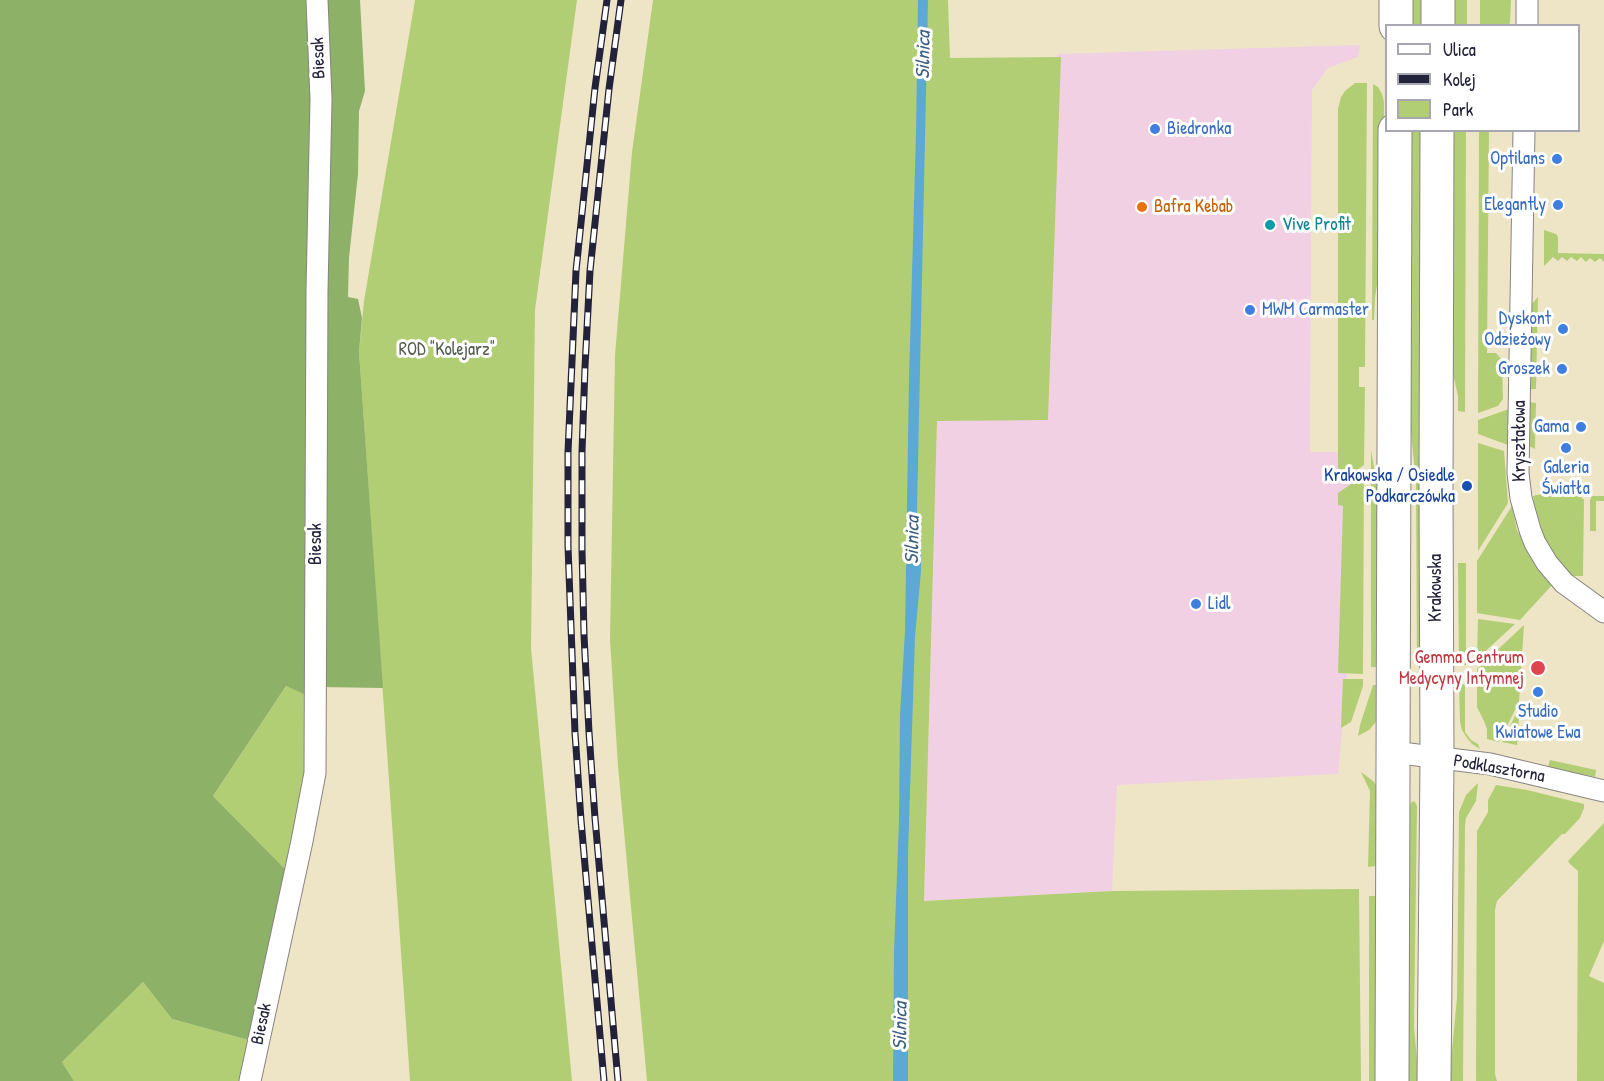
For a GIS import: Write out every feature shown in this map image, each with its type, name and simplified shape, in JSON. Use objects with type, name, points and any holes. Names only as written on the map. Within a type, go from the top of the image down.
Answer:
[{"type":"main road","points":[[1396,0],[1396,24]]},
{"type":"main road","points":[[1438,0],[1438,24]]},
{"type":"main road","points":[[1392,1081],[1395,132]]},
{"type":"main road","name":"Krakowska","points":[[1434,1081],[1437,758],[1437,132]]},
{"type":"street","name":"Biesak","points":[[250,1081],[315,773],[317,291],[321,99],[317,0]]},
{"type":"street","points":[[1527,0],[1527,24]]},
{"type":"street","name":"Kryształowa","points":[[1524,132],[1518,472],[1521,498],[1530,530],[1547,563],[1564,583],[1604,612]]},
{"type":"street","name":"Podklasztorna","points":[[1393,752],[1498,765],[1604,791]]},
{"type":"shaded area","points":[[1360,45],[1358,57],[1328,68],[1312,90],[1310,452],[1338,452],[1338,368],[1359,367],[1359,543],[1338,774],[1117,785],[1112,891],[924,901],[937,420],[1048,419],[1057,54]]},
{"type":"green space","points":[[0,0],[360,0],[365,91],[359,111],[358,174],[349,258],[348,297],[358,299],[362,318],[359,352],[383,688],[320,687],[319,701],[286,686],[213,796],[289,873],[252,1041],[172,1019],[143,982],[62,1062],[74,1081],[0,1081]]},
{"type":"green space","name":"ROD \"Kolejarz\"","points":[[415,0],[577,0],[535,310],[531,648],[572,1081],[410,1081],[359,352],[364,301]]},
{"type":"green space","points":[[653,0],[948,0],[950,58],[1061,57],[1048,420],[937,421],[924,901],[1112,891],[1359,889],[1361,1081],[647,1081],[618,766],[610,640],[615,355],[632,152]]},
{"type":"green space","points":[[1409,0],[1425,0],[1424,24],[1409,24]]},
{"type":"green space","points":[[1451,0],[1467,0],[1467,24],[1451,24]]},
{"type":"green space","points":[[1480,0],[1511,0],[1509,24],[1480,24]]},
{"type":"green space","points":[[1355,83],[1367,83],[1365,367],[1359,367],[1359,387],[1365,387],[1364,465],[1345,479],[1338,480],[1338,109],[1341,97]]},
{"type":"green space","points":[[1373,84],[1378,87],[1384,102],[1383,251],[1375,297],[1374,320],[1372,320]]},
{"type":"green space","points":[[1409,132],[1424,132],[1423,666],[1417,666],[1416,483],[1409,411]]},
{"type":"green space","points":[[1451,132],[1466,132],[1465,412],[1458,411],[1458,396],[1451,365]]},
{"type":"green space","points":[[1479,132],[1489,132],[1487,353],[1496,353],[1502,360],[1503,399],[1498,406],[1478,413]]},
{"type":"green space","points":[[1544,230],[1558,237],[1558,253],[1604,254],[1604,262],[1600,258],[1595,262],[1590,258],[1586,262],[1581,257],[1577,261],[1571,257],[1567,261],[1562,257],[1558,261],[1553,257],[1544,266]]},
{"type":"green space","points":[[1538,297],[1536,389],[1529,389],[1531,305]]},
{"type":"green space","points":[[1529,402],[1536,403],[1535,449],[1529,446]]},
{"type":"green space","points":[[1509,409],[1508,445],[1478,434],[1478,420]]},
{"type":"green space","points":[[1478,443],[1504,451],[1508,503],[1478,551]]},
{"type":"green space","points":[[1371,450],[1382,512],[1381,667],[1371,667]]},
{"type":"green space","points":[[1364,475],[1363,674],[1338,673],[1343,506],[1338,505],[1338,493]]},
{"type":"green space","points":[[1541,494],[1580,496],[1584,500],[1583,576],[1568,574],[1553,555],[1544,537],[1534,504],[1533,496]]},
{"type":"green space","points":[[1592,496],[1604,496],[1604,501],[1596,501],[1596,531],[1590,531]]},
{"type":"green space","points":[[1512,506],[1517,530],[1526,548],[1553,584],[1520,620],[1477,613],[1477,561]]},
{"type":"green space","points":[[1458,563],[1466,563],[1466,665],[1459,665]]},
{"type":"green space","points":[[1478,619],[1515,624],[1477,659]]},
{"type":"green space","points":[[1524,625],[1519,702],[1499,742],[1487,739],[1487,729],[1477,707],[1477,669]]},
{"type":"green space","points":[[1343,679],[1363,679],[1363,686],[1351,722],[1341,728]]},
{"type":"green space","points":[[1465,684],[1465,732],[1471,740],[1478,744],[1480,749],[1467,738],[1460,722],[1459,685]]},
{"type":"green space","points":[[1373,685],[1381,685],[1379,716],[1369,730],[1358,736],[1360,725]]},
{"type":"green space","points":[[286,686],[311,697],[308,772],[289,873],[213,796]]},
{"type":"green space","points":[[1520,706],[1517,745],[1502,742]]},
{"type":"green space","points":[[1550,760],[1596,770],[1595,777],[1548,767]]},
{"type":"green space","points":[[1361,772],[1378,787],[1376,866],[1368,867],[1370,791]]},
{"type":"green space","points":[[1478,783],[1476,801],[1466,818],[1465,826],[1463,1081],[1449,1081],[1457,998],[1459,812],[1466,795]]},
{"type":"green space","points":[[1496,785],[1584,804],[1584,808],[1580,818],[1497,901],[1495,910],[1495,1074],[1497,1081],[1476,1081],[1477,831],[1488,812],[1488,800]]},
{"type":"green space","points":[[1413,801],[1417,806],[1414,1027],[1419,1081],[1405,1081],[1408,813]]},
{"type":"green space","points":[[1604,823],[1604,941],[1589,976],[1604,983],[1604,1081],[1577,1081],[1578,871],[1568,861]]},
{"type":"green space","points":[[1369,896],[1377,896],[1380,1081],[1369,1081]]},
{"type":"green space","points":[[143,982],[172,1019],[252,1041],[243,1081],[74,1081],[62,1062]]},
{"type":"water","name":"Silnica","points":[[918,0],[928,0],[917,509],[921,571],[915,637],[908,853],[908,1081],[893,1081],[894,951],[900,715],[905,631]]},
{"type":"railway","points":[[604,1081],[575,733],[568,546],[568,452],[576,271],[595,88],[607,0]]},
{"type":"railway","points":[[618,1081],[589,732],[584,635],[582,452],[590,271],[609,89],[621,0]]},
{"type":"place","name":"Biedronka","points":[[1155,129]]},
{"type":"place","name":"Optilans","points":[[1557,159]]},
{"type":"place","name":"Elegantly","points":[[1558,205]]},
{"type":"place","name":"Bafra Kebab","points":[[1142,207]]},
{"type":"place","name":"Vive Profit","points":[[1270,225]]},
{"type":"place","name":"MWM Carmaster","points":[[1250,310]]},
{"type":"place","name":"Dyskont Odzieżowy","points":[[1563,329]]},
{"type":"place","name":"Groszek","points":[[1562,369]]},
{"type":"place","name":"Gama","points":[[1581,427]]},
{"type":"place","name":"Galeria Światła","points":[[1566,448]]},
{"type":"place","name":"Krakowska / Osiedle Podkarczówka","points":[[1467,486]]},
{"type":"place","name":"Lidl","points":[[1196,604]]},
{"type":"place","name":"Gemma Centrum Medycyny Intymnej","points":[[1538,668]]},
{"type":"place","name":"Studio Kwiatowe Ewa","points":[[1538,692]]}]
